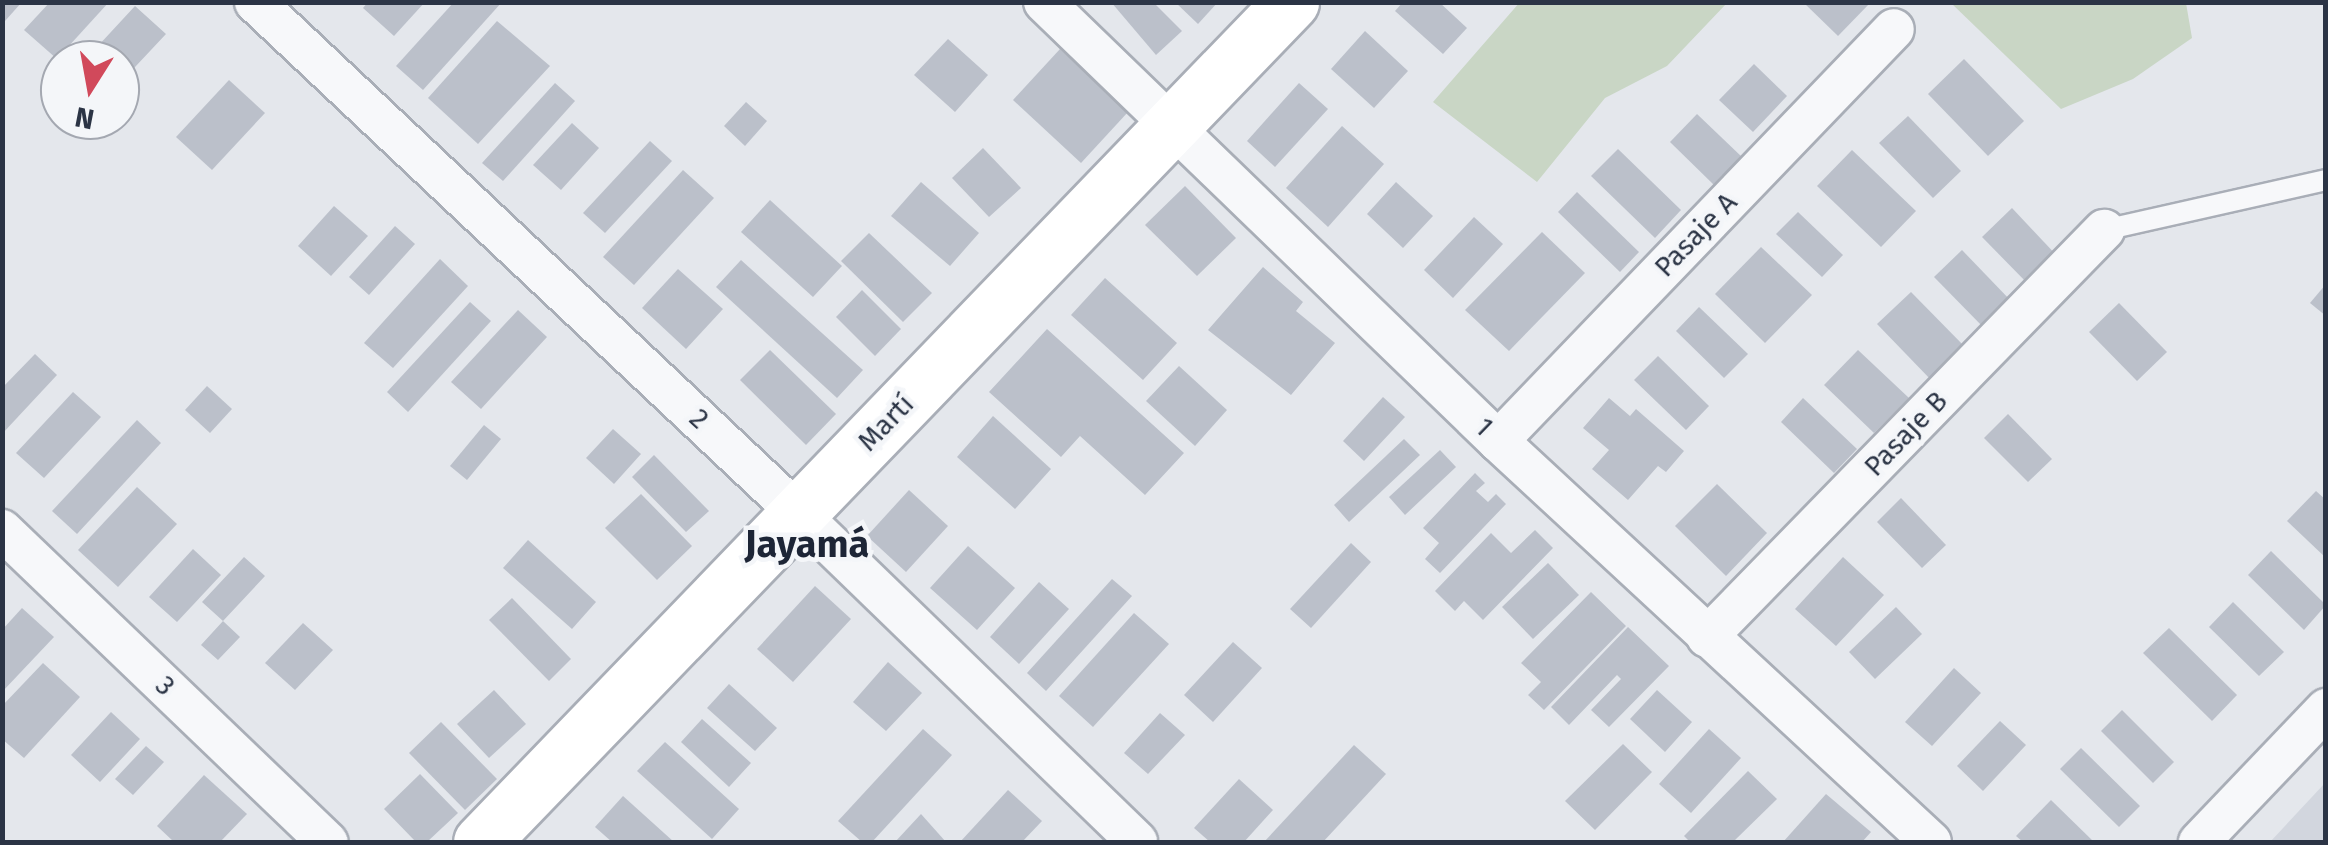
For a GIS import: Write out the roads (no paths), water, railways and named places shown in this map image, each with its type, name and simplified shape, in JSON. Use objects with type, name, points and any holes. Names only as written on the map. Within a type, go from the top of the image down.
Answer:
[{"type":"street","name":"2","points":[[255,2],[798,513],[1137,842]]},
{"type":"street","name":"1","points":[[1044,2],[1707,638],[1931,842]]},
{"type":"street","name":"Martí","points":[[481,842],[1291,2]]},
{"type":"street","name":"Pasaje A","points":[[1498,440],[1894,28]]},
{"type":"street","name":"Pasaje B","points":[[1707,638],[2104,230]]},
{"type":"street","name":"3","points":[[2,530],[327,842]]},
{"type":"street","points":[[2200,842],[2326,708]]},
{"type":"lane","points":[[2104,230],[2326,180]]},
{"type":"district","name":"Jayamá","points":[[807,545]]}]
